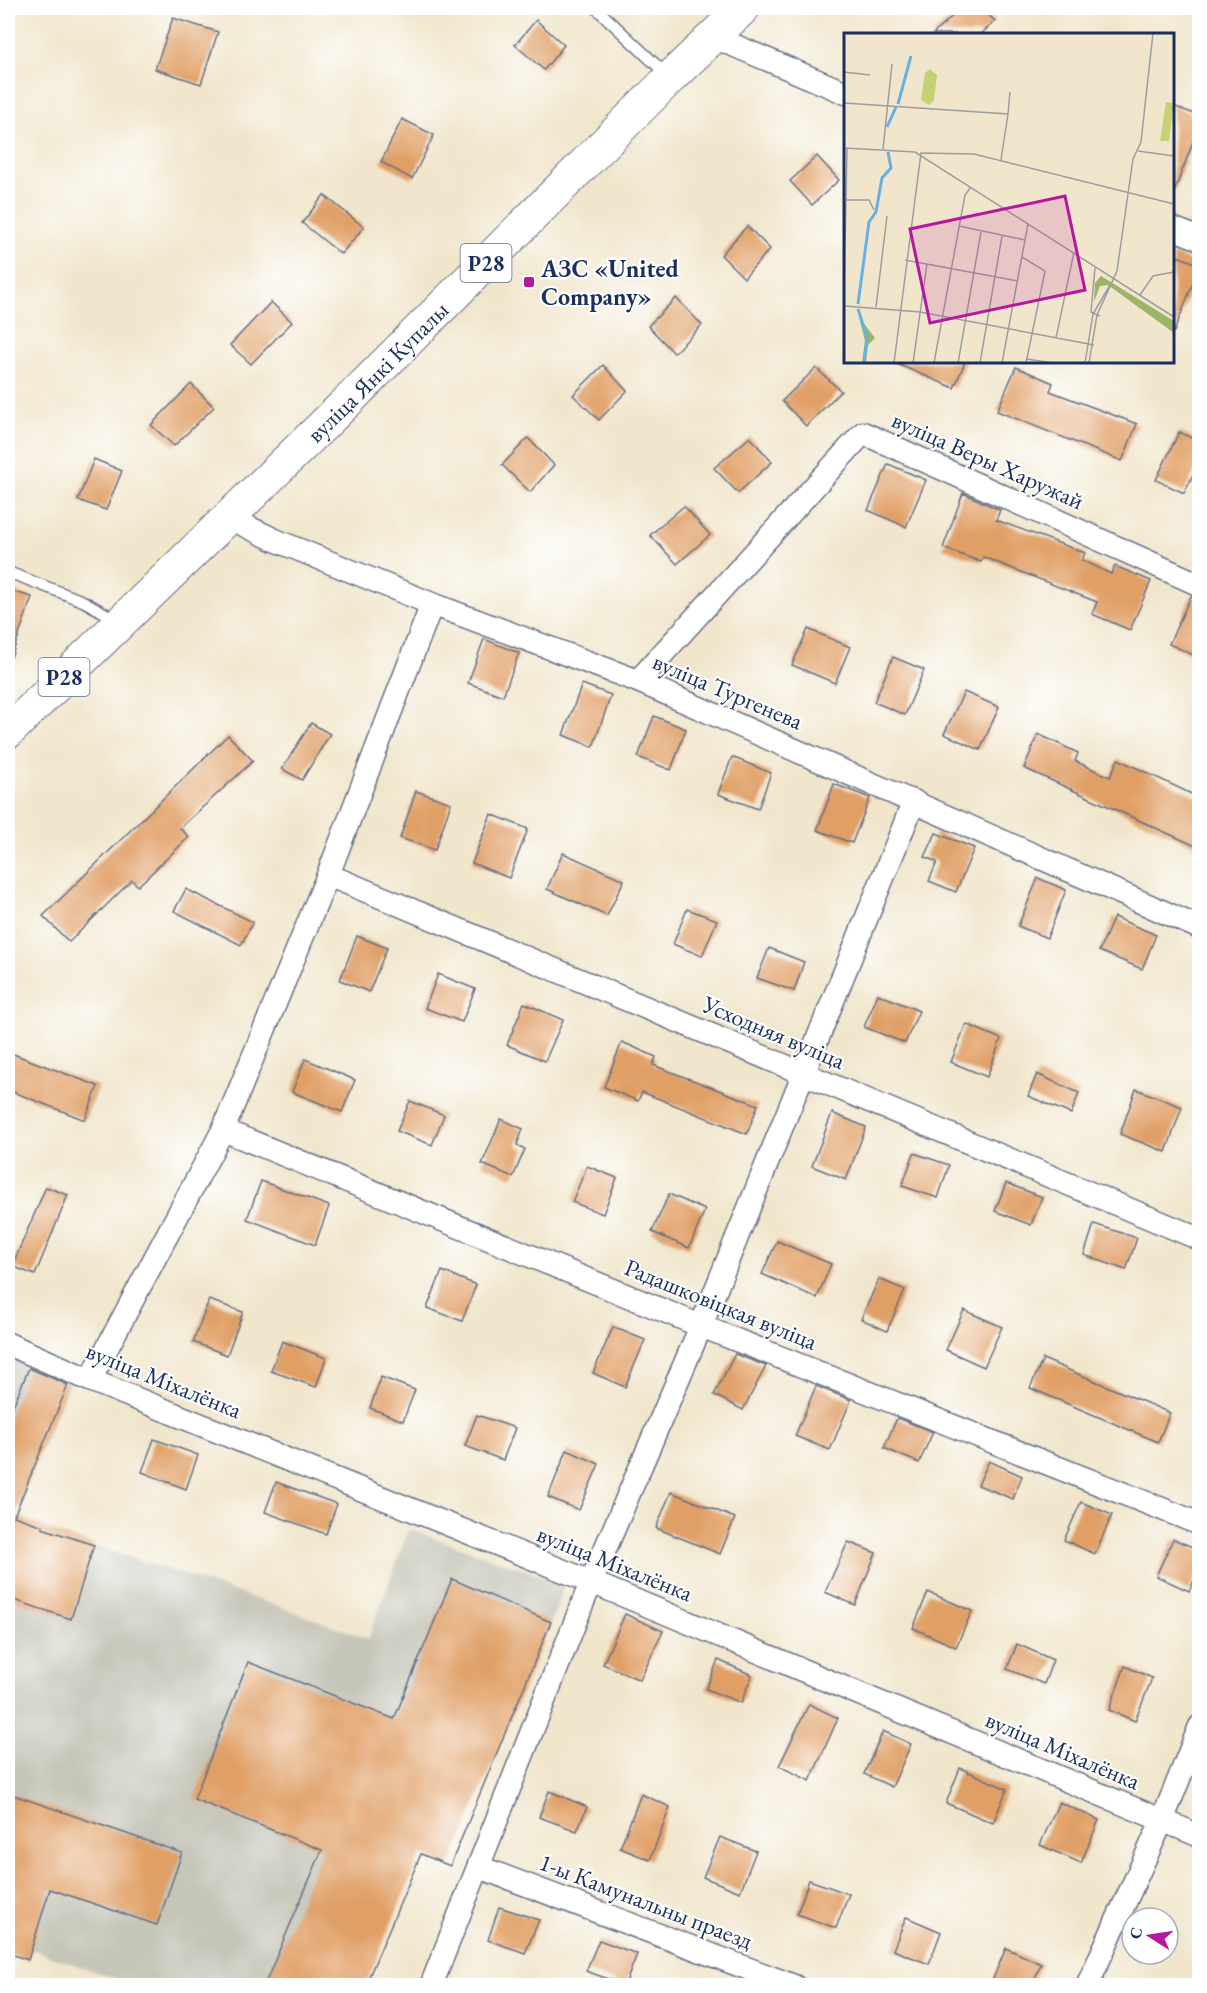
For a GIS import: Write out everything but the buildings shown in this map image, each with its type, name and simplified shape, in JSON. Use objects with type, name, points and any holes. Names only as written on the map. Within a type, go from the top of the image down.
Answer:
[{"type":"main road","name":"вуліца Янкі Купалы","points":[[8,732],[229,518],[743,8]]},
{"type":"street","points":[[714,37],[844,92]]},
{"type":"street","points":[[1174,228],[1200,239]]},
{"type":"street","name":"вуліца Веры Харужай","points":[[638,681],[863,433],[1200,585]]},
{"type":"street","name":"вуліца Тургенева","points":[[229,518],[275,540],[432,604],[638,681],[1200,928]]},
{"type":"street","points":[[90,1380],[223,1130],[328,875],[432,604]]},
{"type":"street","points":[[431,1986],[591,1582],[701,1326],[914,801]]},
{"type":"street","name":"Усходняя вуліца","points":[[328,875],[1200,1239]]},
{"type":"street","name":"Радашковіцкая вуліца","points":[[223,1130],[701,1326],[1200,1524]]},
{"type":"street","name":"вуліца Міхалёнка","points":[[8,1344],[90,1380],[591,1582],[1200,1836]]},
{"type":"street","points":[[1087,1986],[1162,1821],[1200,1726]]},
{"type":"street","name":"1-ы Камунальны праезд","points":[[479,1867],[794,1986]]},
{"type":"lane","points":[[596,8],[670,78]]},
{"type":"lane","points":[[8,572],[83,601],[121,622]]},
{"type":"shaded area","points":[[8,1353],[70,1381],[15,1516],[69,1537],[287,1609],[368,1639],[409,1529],[565,1584],[450,1866],[421,1854],[365,1985],[132,1985],[31,1949],[28,1960],[8,1953]]},
{"type":"place","name":"АЗС «United Company»","points":[[529,282]]}]
